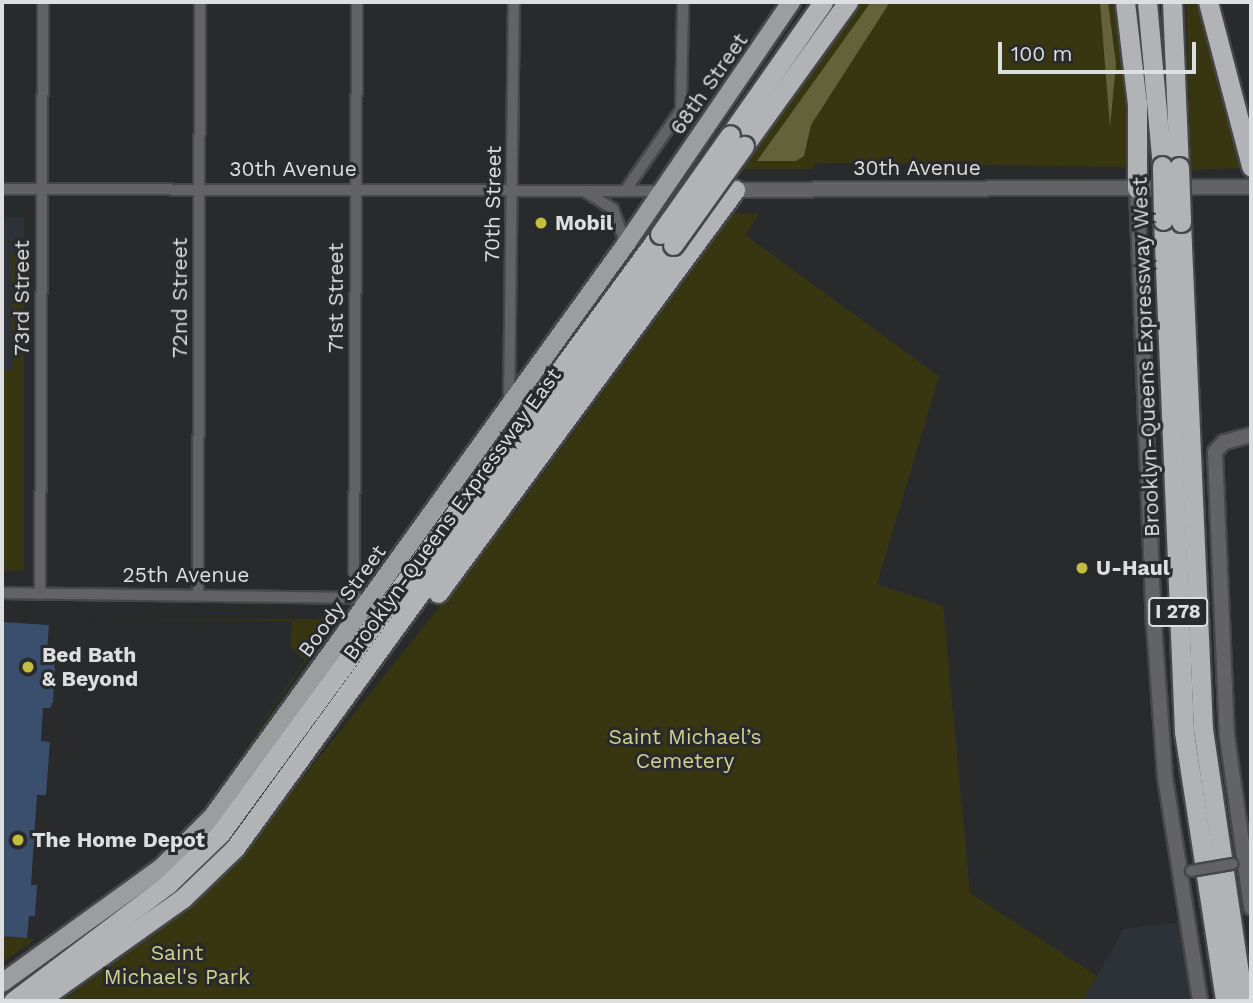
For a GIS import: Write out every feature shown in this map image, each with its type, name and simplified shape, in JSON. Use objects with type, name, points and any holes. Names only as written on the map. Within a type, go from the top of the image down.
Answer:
[{"type":"highway","name":"Brooklyn-Queens Expressway East","points":[[737,140],[823,2]]},
{"type":"highway","name":"Brooklyn-Queens Expressway East","points":[[38,1001],[183,898],[235,848],[367,672],[737,140],[848,2]]},
{"type":"highway","points":[[1125,2],[1137,104],[1137,188]]},
{"type":"highway","name":"Brooklyn-Queens Expressway West","points":[[1147,2],[1170,167]]},
{"type":"highway","name":"Brooklyn-Queens Expressway West","points":[[1172,2],[1170,167],[1183,720],[1225,1001]]},
{"type":"highway","points":[[1208,2],[1251,166]]},
{"type":"highway","points":[[367,672],[499,516],[735,190]]},
{"type":"highway","name":"Brooklyn-Queens Expressway West","points":[[1172,221],[1203,729],[1243,1001]]},
{"type":"highway","name":"Brooklyn-Queens Expressway East","points":[[13,1001],[159,891],[220,834],[666,239]]},
{"type":"highway","points":[[52,1001],[116,946]]},
{"type":"main road","name":"68th Street","points":[[662,191],[791,2]]},
{"type":"main road","name":"Boody Street","points":[[2,983],[140,884],[197,833],[360,599],[509,408],[662,191]]},
{"type":"street","name":"73rd Street","points":[[40,594],[43,2]]},
{"type":"street","name":"72nd Street","points":[[198,594],[200,2]]},
{"type":"street","name":"71st Street","points":[[357,2],[360,599]]},
{"type":"street","name":"70th Street","points":[[509,408],[514,2]]},
{"type":"street","points":[[625,191],[681,110],[683,2]]},
{"type":"street","name":"30th Avenue","points":[[2,189],[662,191],[1251,187]]},
{"type":"street","name":"Brooklyn-Queens Expressway West","points":[[1137,188],[1154,624],[1200,1001]]},
{"type":"street","points":[[584,191],[613,209],[621,220],[626,244]]},
{"type":"street","points":[[1251,435],[1233,438],[1215,452],[1227,736],[1242,862],[1251,907]]},
{"type":"street","name":"25th Avenue","points":[[2,593],[198,594],[360,599]]},
{"type":"street","points":[[1185,872],[1242,862]]},
{"type":"shaded area","points":[[871,2],[890,2],[811,125],[804,156],[796,161],[757,161]]},
{"type":"shaded area","points":[[1100,2],[1108,2],[1116,64],[1110,127]]},
{"type":"shaded area","points":[[2,217],[24,217],[24,570],[2,570]]},
{"type":"shaded area","points":[[1180,922],[1193,1001],[1082,1001],[1124,929]]},
{"type":"green space","points":[[861,2],[1119,2],[1131,97],[1129,167],[834,163],[814,164],[813,169],[742,169]]},
{"type":"green space","points":[[1186,2],[1198,2],[1245,168],[1191,170]]},
{"type":"green space","name":"Saint Michael’s Cemetery","points":[[734,213],[759,214],[745,235],[939,376],[877,584],[943,606],[970,893],[1097,976],[1082,1001],[62,1001],[167,924],[237,860],[516,511]]},
{"type":"green space","points":[[12,254],[23,254],[23,570],[2,571],[2,370],[13,370]]},
{"type":"green space","points":[[333,619],[332,625],[214,790],[305,660],[291,649],[292,621],[81,620]]},
{"type":"green space","points":[[2,936],[35,939],[2,963]]},
{"type":"building","name":"The Home Depot","points":[[2,622],[49,625],[46,663],[54,663],[55,670],[53,702],[50,708],[43,708],[41,741],[50,742],[46,795],[37,795],[31,885],[37,885],[35,916],[29,916],[27,938],[2,936]]},
{"type":"place","name":"Mobil","points":[[541,223]]},
{"type":"place","name":"U-Haul","points":[[1082,568]]},
{"type":"place","name":"Bed Bath & Beyond","points":[[28,667]]},
{"type":"place","name":"The Home Depot","points":[[18,840]]},
{"type":"park label","name":"Saint Michael's Park","points":[[177,965]]}]
